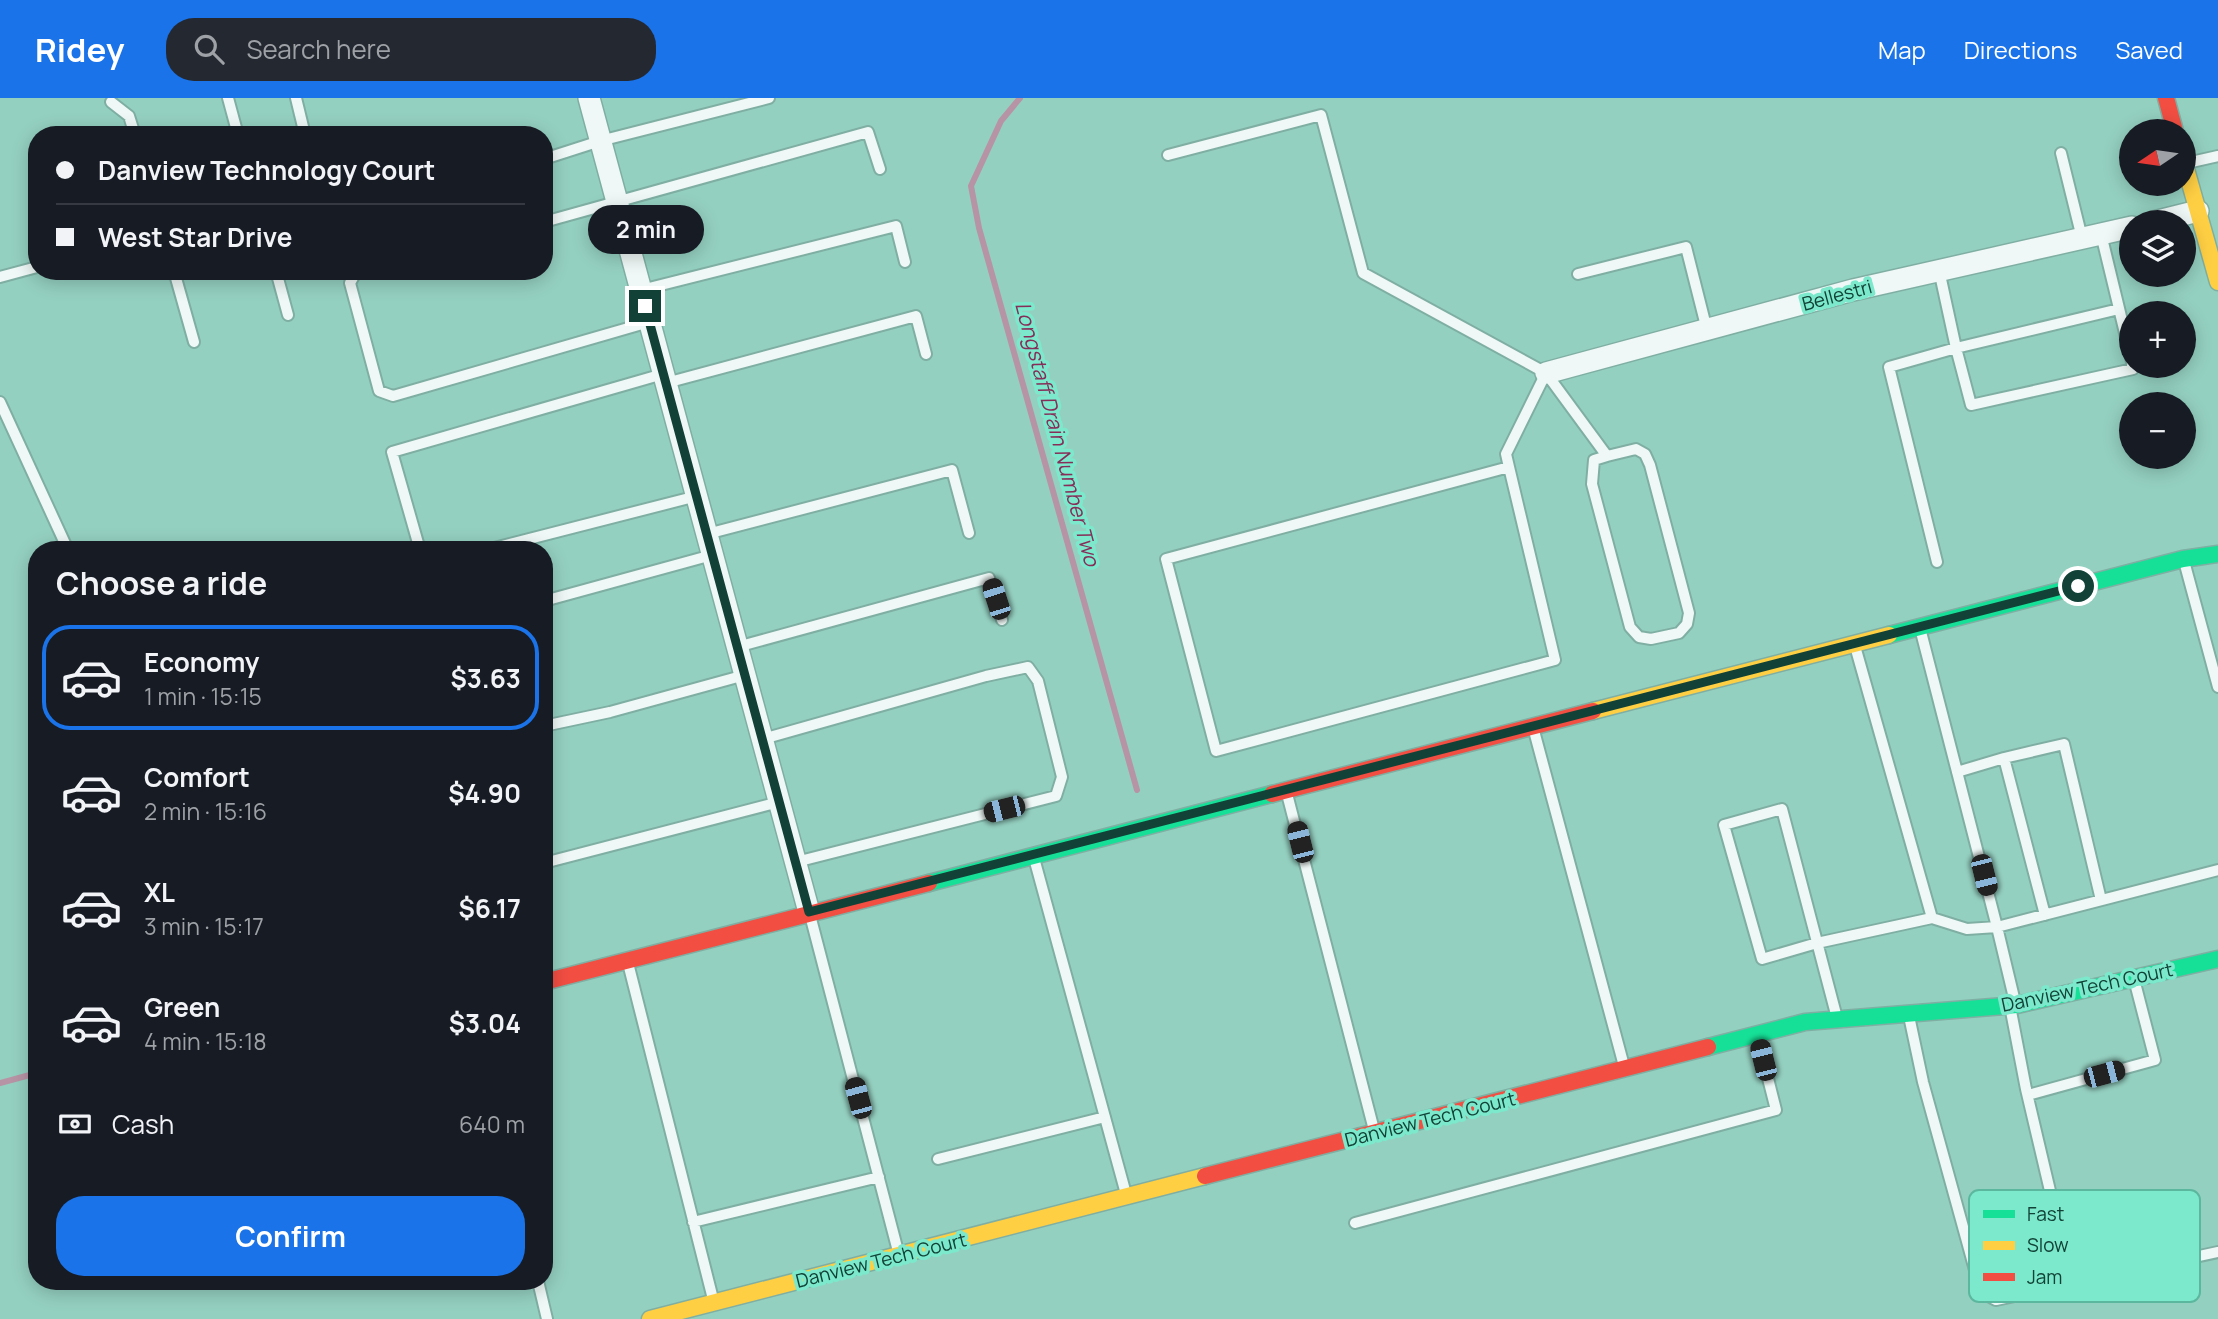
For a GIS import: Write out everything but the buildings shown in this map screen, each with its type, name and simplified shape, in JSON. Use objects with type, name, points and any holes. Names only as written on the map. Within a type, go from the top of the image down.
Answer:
[{"type":"street","points":[[589,98],[809,912]]},
{"type":"street","points":[[2166,98],[2172,119]]},
{"type":"street","points":[[2194,196],[2218,282]]},
{"type":"street","name":"Bellestri","points":[[1546,373],[1853,290],[2119,230]]},
{"type":"street","points":[[553,980],[2183,559],[2218,554]]},
{"type":"street","name":"Danview Tech Court","points":[[650,1319],[694,1313],[714,1303],[1805,1022],[2013,1006],[2218,959]]},
{"type":"lane","points":[[228,98],[236,126]]},
{"type":"lane","points":[[296,98],[303,126]]},
{"type":"lane","points":[[553,156],[600,141],[769,98]]},
{"type":"lane","points":[[110,99],[129,116],[132,126]]},
{"type":"lane","points":[[1168,155],[1321,115],[1363,273],[1546,373],[1607,456]]},
{"type":"lane","points":[[553,220],[868,132],[880,169]]},
{"type":"lane","points":[[1937,562],[1889,367],[2119,309],[2061,153]]},
{"type":"lane","points":[[2196,161],[2218,156]]},
{"type":"lane","points":[[641,290],[896,226],[905,262]]},
{"type":"lane","points":[[1578,274],[1686,247],[1707,330]]},
{"type":"lane","points":[[0,277],[28,269]]},
{"type":"lane","points":[[1939,270],[1971,405],[2119,372]]},
{"type":"lane","points":[[177,280],[194,342]]},
{"type":"lane","points":[[279,280],[288,314]]},
{"type":"lane","points":[[352,280],[350,283],[379,391],[393,396],[649,322]]},
{"type":"lane","points":[[417,541],[392,452],[916,316],[926,354]]},
{"type":"lane","points":[[1509,467],[1166,559],[1216,751],[1555,660],[1506,454],[1546,373]]},
{"type":"lane","points":[[0,402],[64,541]]},
{"type":"lane","points":[[1636,449],[1644,454],[1650,465],[1689,612],[1687,624],[1679,633],[1651,639],[1639,637],[1630,627],[1592,484],[1594,460],[1607,456],[1636,449]]},
{"type":"lane","points":[[707,534],[952,470],[968,533]]},
{"type":"lane","points":[[521,541],[697,496]]},
{"type":"lane","points":[[553,599],[712,555]]},
{"type":"lane","points":[[2183,559],[2218,687]]},
{"type":"lane","points":[[737,647],[989,578],[1002,620]]},
{"type":"lane","points":[[1920,627],[1997,927],[2028,1095],[2050,1190]]},
{"type":"lane","points":[[1854,644],[1932,918]]},
{"type":"lane","points":[[762,740],[986,676],[1028,667],[1038,681],[1062,777],[1056,796],[796,862]]},
{"type":"lane","points":[[553,724],[610,712],[745,675]]},
{"type":"lane","points":[[1533,726],[1625,1069]]},
{"type":"lane","points":[[1957,772],[2064,744],[2101,900]]},
{"type":"lane","points":[[2004,758],[2045,915]]},
{"type":"lane","points":[[1286,790],[1375,1133]]},
{"type":"lane","points":[[553,861],[779,802]]},
{"type":"lane","points":[[1838,1020],[1817,943],[1782,809],[1724,825],[1762,959],[1817,943],[1932,918],[1967,929],[1997,927],[2218,870]]},
{"type":"lane","points":[[1033,855],[1126,1197]]},
{"type":"lane","points":[[809,912],[899,1255]]},
{"type":"lane","points":[[627,959],[714,1303]]},
{"type":"lane","points":[[2028,1095],[2155,1060],[2134,978]]},
{"type":"lane","points":[[1909,1014],[1923,1082],[1969,1249]]},
{"type":"lane","points":[[1355,1223],[1776,1110],[1757,1035]]},
{"type":"lane","points":[[938,1159],[1105,1117]]},
{"type":"lane","points":[[694,1222],[879,1177]]},
{"type":"lane","points":[[2200,1256],[2218,1252]]},
{"type":"lane","points":[[540,1290],[547,1319]]},
{"type":"waterway","name":"Longstaff Drain Number Two","points":[[1020,98],[1001,121],[971,186],[979,228],[1137,790]]},
{"type":"waterway","name":"Longstaff Drain Number Two","points":[[0,1083],[28,1075]]},
{"type":"traffic: fast","points":[[1889,635],[2183,559],[2218,554]]},
{"type":"traffic: fast","points":[[929,883],[1272,794]]},
{"type":"traffic: fast","points":[[1708,1047],[1805,1022],[2017,1005],[2218,959]]},
{"type":"traffic: slow","points":[[2194,196],[2218,282]]},
{"type":"traffic: slow","points":[[1593,711],[1889,635]]},
{"type":"traffic: slow","points":[[650,1319],[1205,1176]]},
{"type":"traffic: jam","points":[[2166,98],[2172,119]]},
{"type":"traffic: jam","points":[[1272,794],[1593,711]]},
{"type":"traffic: jam","points":[[553,980],[929,883]]},
{"type":"traffic: jam","points":[[1205,1176],[1708,1047]]},
{"type":"route","points":[[645,306],[809,912],[2078,586]]}]
